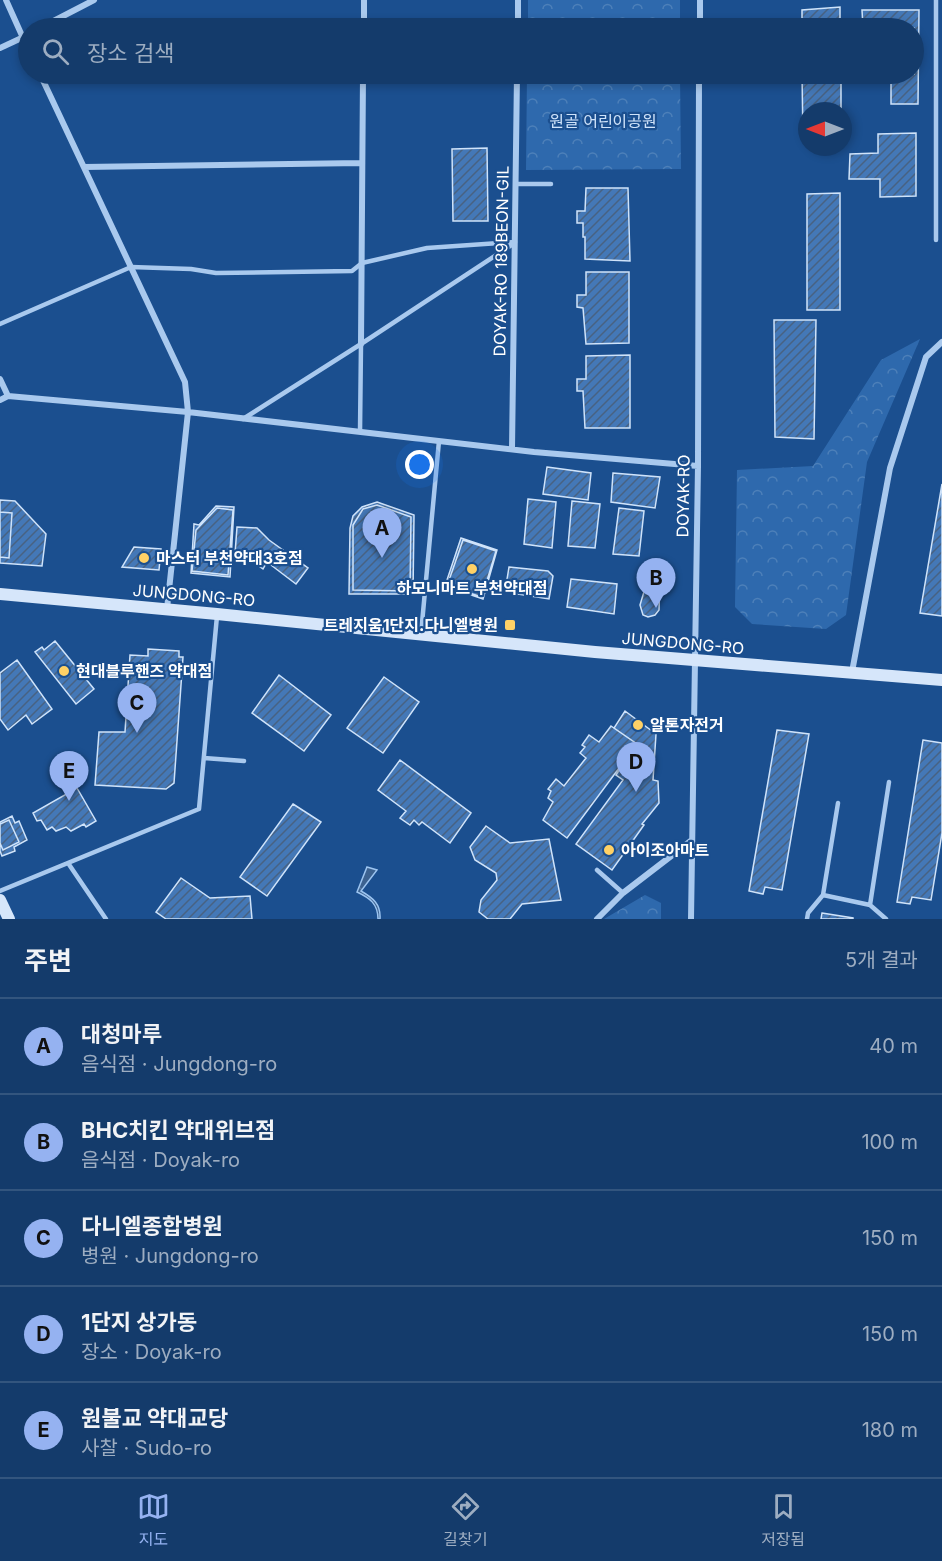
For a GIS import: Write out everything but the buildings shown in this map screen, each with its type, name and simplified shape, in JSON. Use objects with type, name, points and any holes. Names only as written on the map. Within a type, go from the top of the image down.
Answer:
[{"type":"street","points":[[6,0],[18,22]]},
{"type":"street","points":[[59,18],[94,0]]},
{"type":"street","points":[[364,0],[364,18]]},
{"type":"street","points":[[518,0],[518,18]]},
{"type":"street","points":[[700,0],[700,18]]},
{"type":"street","points":[[0,48],[18,40]]},
{"type":"street","points":[[45,84],[184,382],[188,412],[167,609]]},
{"type":"street","points":[[361,344],[363,84]]},
{"type":"street","name":"DOYAK-RO 189BEON-GIL","points":[[512,449],[517,84]]},
{"type":"street","name":"DOYAK-RO","points":[[691,919],[698,466],[699,84]]},
{"type":"street","points":[[84,167],[362,163]]},
{"type":"street","points":[[852,673],[890,468],[926,357],[942,342]]},
{"type":"street","points":[[0,379],[8,396]]},
{"type":"street","points":[[0,400],[8,396],[188,412],[512,449],[698,466]]},
{"type":"street","name":"JUNGDONG-RO","points":[[0,594],[694,661],[942,680]]},
{"type":"street","points":[[597,919],[623,893],[692,840]]},
{"type":"street","points":[[0,900],[9,919]]},
{"type":"lane","points":[[936,0],[936,240]]},
{"type":"lane","points":[[516,184],[550,184]]},
{"type":"lane","points":[[0,324],[131,267],[191,269],[216,273],[352,271],[362,263],[427,248],[515,242]]},
{"type":"lane","points":[[243,418],[361,344],[515,242]]},
{"type":"lane","points":[[360,432],[361,344]]},
{"type":"lane","points":[[421,634],[439,441]]},
{"type":"lane","points":[[0,891],[198,809],[217,614]]},
{"type":"lane","points":[[204,758],[244,761]]},
{"type":"lane","points":[[870,905],[889,782]]},
{"type":"lane","points":[[807,919],[807,913],[823,895],[838,802]]},
{"type":"lane","points":[[68,863],[106,919]]},
{"type":"lane","points":[[597,870],[623,893]]},
{"type":"lane","points":[[823,895],[870,905],[886,919]]},
{"type":"green space","points":[[528,0],[680,0],[680,18],[528,18]]},
{"type":"green space","name":"원골 어린이공원","points":[[527,84],[680,84],[681,169],[526,170]]},
{"type":"green space","points":[[920,339],[867,462],[846,615],[826,629],[752,624],[735,607],[737,470],[813,466],[881,360]]},
{"type":"green space","points":[[645,895],[661,903],[661,919],[604,919]]},
{"type":"water","points":[[367,867],[377,870],[361,891],[375,902],[379,909],[380,919],[378,919],[377,909],[372,902],[357,892]]},
{"type":"place","name":"마스터 부천약대3호점","points":[[144,558]]},
{"type":"place","name":"대청마루","points":[[382,558]]},
{"type":"place","name":"하모니마트 부천약대점","points":[[472,569]]},
{"type":"place","name":"BHC치킨 약대위브점","points":[[656,608]]},
{"type":"place","name":"트레지움1단지.다니엘병원","points":[[510,625]]},
{"type":"place","name":"현대블루핸즈 약대점","points":[[64,671]]},
{"type":"place","name":"알톤자전거","points":[[638,725]]},
{"type":"place","name":"다니엘종합병원","points":[[137,733]]},
{"type":"place","name":"1단지 상가동","points":[[636,792]]},
{"type":"place","name":"원불교 약대교당","points":[[69,801]]},
{"type":"place","name":"아이조아마트","points":[[609,850]]}]
